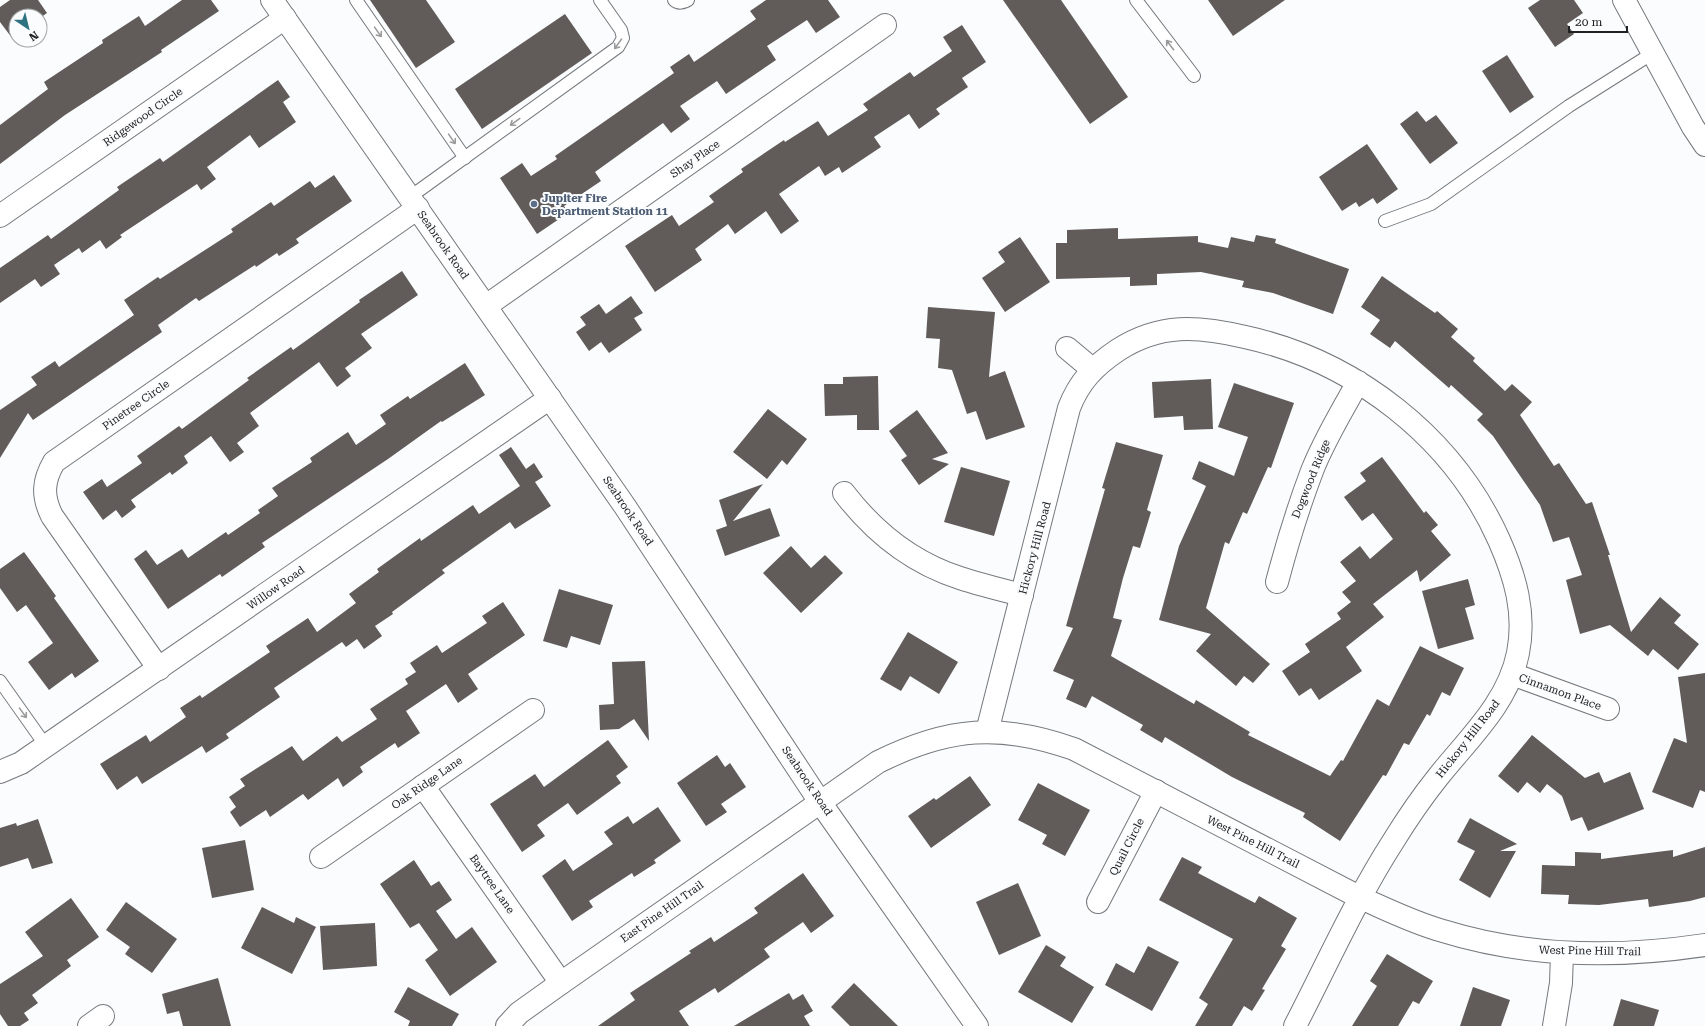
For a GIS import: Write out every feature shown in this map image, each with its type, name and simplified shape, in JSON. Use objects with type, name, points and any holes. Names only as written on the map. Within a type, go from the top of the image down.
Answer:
[{"type":"street","name":"Seabrook Road","points":[[272,0],[550,398],[697,613],[820,802],[977,1026]]},
{"type":"street","points":[[1625,1],[1693,126],[1705,145]]},
{"type":"street","name":"Ridgewood Circle","points":[[0,216],[285,18]]},
{"type":"street","name":"Shay Place","points":[[486,306],[885,25]]},
{"type":"street","name":"Pinetree Circle","points":[[159,669],[52,516],[46,502],[44,488],[47,474],[54,462],[414,203]]},
{"type":"street","name":"Hickory Hill Road","points":[[987,732],[1069,408],[1082,382],[1092,369],[1129,343],[1143,337],[1172,329],[1187,328],[1216,330],[1262,340],[1306,356],[1358,382],[1394,406],[1428,436],[1448,458],[1475,493],[1490,519],[1508,560],[1520,604],[1520,638],[1512,674],[1494,709],[1436,779],[1393,841],[1361,898],[1295,1026]]},
{"type":"street","points":[[1067,348],[1092,369]]},
{"type":"street","name":"Dogwood Ridge","points":[[1277,582],[1292,526],[1312,470],[1329,434],[1358,382]]},
{"type":"street","name":"Willow Road","points":[[0,772],[22,763],[550,398]]},
{"type":"street","points":[[844,493],[877,529],[902,549],[930,566],[960,578],[1022,595]]},
{"type":"street","name":"Cinnamon Place","points":[[1512,674],[1608,709]]},
{"type":"street","name":"Oak Ridge Lane","points":[[321,858],[533,710]]},
{"type":"street","name":"West Pine Hill Trail","points":[[820,802],[878,762],[906,748],[936,738],[987,732],[1014,733],[1052,742],[1074,750],[1361,898],[1409,920],[1443,932],[1495,944],[1562,953],[1620,953],[1677,950],[1705,945]]},
{"type":"street","name":"Baytree Lane","points":[[423,786],[561,983]]},
{"type":"street","name":"Quail Circle","points":[[1098,902],[1156,791]]},
{"type":"street","name":"East Pine Hill Trail","points":[[507,1026],[519,1013],[820,802]]},
{"type":"street","points":[[1554,1026],[1561,983],[1562,953]]},
{"type":"lane","points":[[356,0],[465,158]]},
{"type":"lane","points":[[414,203],[465,158],[618,47],[623,38],[621,30],[600,0]]},
{"type":"lane","points":[[674,0],[684,3],[688,0]]},
{"type":"lane","points":[[1136,0],[1194,76]]},
{"type":"lane","points":[[1385,221],[1431,204],[1570,106],[1653,53]]},
{"type":"lane","points":[[0,681],[46,746]]},
{"type":"building","points":[[10,0],[38,0],[44,8],[8,8],[8,33],[0,22],[0,7]]},
{"type":"building","points":[[182,0],[211,0],[219,11],[161,50],[162,52],[65,115],[0,164],[0,125],[48,89],[44,82],[103,43],[102,40],[139,16],[145,26]]},
{"type":"building","points":[[370,0],[426,0],[455,42],[416,68]]},
{"type":"building","points":[[766,0],[828,0],[840,17],[816,33],[807,20],[767,46],[776,60],[726,94],[717,81],[680,106],[690,119],[671,133],[663,123],[595,172],[601,181],[564,206],[568,213],[537,234],[500,178],[522,163],[531,176],[557,159],[555,156],[674,73],[670,67],[689,54],[694,62],[756,19],[750,11]]},
{"type":"building","points":[[1003,0],[1061,0],[1128,97],[1090,124]]},
{"type":"building","points":[[1208,0],[1285,0],[1233,36]]},
{"type":"building","points":[[1540,0],[1574,0],[1583,13],[1567,24],[1574,34],[1555,47],[1528,8]]},
{"type":"building","points":[[565,14],[592,53],[482,129],[455,89]]},
{"type":"building","points":[[962,25],[986,62],[962,78],[968,87],[936,109],[940,114],[919,129],[909,114],[874,137],[881,147],[842,173],[839,167],[825,176],[819,166],[779,194],[799,221],[781,234],[766,211],[735,234],[728,224],[695,249],[702,260],[655,292],[625,246],[672,215],[679,226],[714,202],[709,196],[743,172],[741,169],[784,140],[785,142],[818,121],[828,136],[868,110],[863,104],[910,72],[914,77],[952,51],[943,37]]},
{"type":"building","points":[[1507,55],[1534,97],[1510,113],[1482,71]]},
{"type":"building","points":[[278,80],[290,97],[283,102],[296,122],[259,148],[250,135],[207,167],[216,179],[201,190],[197,184],[120,235],[122,237],[106,249],[100,240],[82,253],[79,248],[54,265],[60,274],[41,287],[35,279],[0,303],[0,268],[48,235],[51,239],[119,190],[117,187],[160,158],[163,162]]},
{"type":"building","points":[[1417,111],[1426,122],[1436,115],[1458,143],[1430,164],[1400,124]]},
{"type":"building","points":[[1367,144],[1398,189],[1377,204],[1373,198],[1359,207],[1356,202],[1342,211],[1319,177]]},
{"type":"building","points":[[334,175],[352,201],[296,239],[299,243],[279,256],[277,253],[256,267],[255,265],[199,301],[196,298],[158,325],[162,332],[33,420],[28,413],[0,458],[0,410],[37,385],[31,377],[55,361],[59,367],[134,315],[124,300],[158,277],[160,279],[233,232],[231,229],[271,202],[274,206],[310,181],[315,188]]},
{"type":"building","points":[[1118,228],[1118,239],[1198,236],[1198,242],[1228,248],[1231,237],[1254,242],[1256,235],[1276,239],[1275,243],[1349,269],[1333,314],[1273,293],[1242,287],[1244,281],[1201,272],[1157,274],[1157,285],[1130,286],[1130,277],[1056,279],[1056,243],[1067,243],[1067,230]]},
{"type":"building","points":[[1020,237],[1050,282],[1005,312],[982,278],[1005,262],[998,252]]},
{"type":"building","points":[[402,271],[418,295],[361,334],[372,348],[345,368],[351,376],[337,387],[319,362],[250,413],[259,426],[237,443],[244,452],[230,462],[211,436],[184,456],[188,463],[172,475],[170,472],[131,500],[136,507],[122,518],[116,510],[103,520],[83,492],[102,479],[107,487],[142,463],[137,456],[179,426],[182,429],[249,380],[247,378],[291,347],[293,350],[360,302],[359,300]]},
{"type":"building","points":[[1382,276],[1435,313],[1437,311],[1458,329],[1451,337],[1475,358],[1473,361],[1505,391],[1512,384],[1532,402],[1520,415],[1554,466],[1559,463],[1586,504],[1592,502],[1610,555],[1608,555],[1631,632],[1660,597],[1681,615],[1674,623],[1699,644],[1678,670],[1653,649],[1648,656],[1610,625],[1580,634],[1566,580],[1582,575],[1569,537],[1553,542],[1540,505],[1493,436],[1477,420],[1483,414],[1451,385],[1449,388],[1395,341],[1390,348],[1370,334],[1380,320],[1361,307]]},
{"type":"building","points":[[631,296],[643,313],[634,318],[642,330],[609,353],[601,342],[589,351],[576,332],[586,325],[580,317],[599,304],[606,314]]},
{"type":"building","points":[[928,307],[995,312],[989,377],[1005,371],[1025,427],[986,440],[976,411],[967,414],[952,370],[938,368],[940,339],[926,338]]},
{"type":"building","points":[[465,363],[485,395],[442,422],[441,421],[388,459],[262,543],[265,547],[222,577],[220,574],[168,609],[134,559],[146,550],[157,565],[182,549],[188,558],[226,532],[228,535],[260,513],[258,510],[278,496],[272,488],[312,462],[310,458],[348,432],[356,445],[386,424],[380,415],[408,396],[410,399]]},
{"type":"building","points":[[878,376],[879,430],[857,430],[857,415],[825,416],[824,384],[843,384],[843,377]]},
{"type":"building","points":[[1211,379],[1213,429],[1184,430],[1183,416],[1154,418],[1152,382]]},
{"type":"building","points":[[1234,383],[1294,403],[1271,468],[1268,467],[1247,514],[1243,512],[1229,544],[1225,542],[1206,608],[1270,664],[1253,683],[1244,676],[1236,686],[1196,651],[1211,634],[1159,620],[1179,546],[1206,486],[1192,479],[1199,461],[1234,476],[1248,437],[1218,427]]},
{"type":"building","points":[[768,409],[807,439],[787,465],[782,460],[767,479],[733,452]]},
{"type":"building","points":[[917,410],[948,453],[932,459],[949,464],[919,485],[901,460],[907,456],[889,431]]},
{"type":"building","points":[[1116,442],[1163,455],[1147,510],[1151,512],[1140,548],[1133,546],[1123,578],[1113,618],[1122,620],[1111,656],[1194,704],[1196,700],[1250,732],[1248,735],[1330,776],[1341,760],[1343,761],[1377,699],[1389,706],[1420,646],[1464,668],[1450,696],[1442,692],[1430,716],[1427,714],[1409,745],[1404,743],[1386,776],[1383,775],[1340,841],[1303,817],[1305,813],[1232,777],[1165,737],[1162,743],[1140,730],[1143,725],[1092,696],[1086,708],[1066,699],[1074,680],[1053,671],[1073,628],[1066,626],[1105,489],[1102,488]]},
{"type":"building","points":[[511,447],[526,469],[534,463],[543,477],[535,482],[551,506],[515,529],[510,522],[442,570],[445,573],[392,612],[393,614],[375,626],[382,636],[364,649],[357,639],[346,647],[342,642],[274,688],[280,697],[226,734],[229,738],[206,753],[202,746],[142,784],[137,776],[117,790],[100,764],[146,735],[150,742],[186,717],[180,708],[200,695],[202,698],[270,652],[266,646],[308,618],[317,632],[356,603],[349,594],[379,572],[377,569],[420,538],[421,541],[473,505],[479,514],[520,486],[499,455]]},
{"type":"building","points":[[1382,457],[1424,513],[1426,511],[1438,525],[1431,531],[1451,555],[1420,582],[1417,570],[1373,604],[1384,617],[1346,647],[1362,671],[1319,700],[1311,688],[1299,696],[1282,671],[1310,652],[1305,644],[1341,619],[1337,613],[1351,602],[1342,592],[1356,581],[1340,562],[1360,546],[1370,559],[1393,539],[1373,513],[1362,521],[1344,497],[1366,481],[1360,473]]},
{"type":"building","points":[[961,467],[1010,481],[994,536],[944,522]]},
{"type":"building","points":[[763,484],[733,521],[770,508],[780,536],[725,556],[716,530],[727,526],[719,500]]},
{"type":"building","points":[[791,546],[811,568],[825,555],[843,573],[801,613],[763,573]]},
{"type":"building","points":[[24,552],[56,596],[54,598],[99,661],[75,678],[72,673],[49,690],[28,662],[53,643],[26,605],[17,612],[0,588],[0,569]]},
{"type":"building","points":[[1468,579],[1475,605],[1465,608],[1474,639],[1438,649],[1422,591]]},
{"type":"building","points":[[559,589],[613,605],[600,645],[571,636],[567,648],[543,641]]},
{"type":"building","points":[[503,602],[525,635],[468,674],[478,689],[458,703],[446,684],[406,711],[420,733],[398,748],[395,743],[360,767],[363,772],[343,787],[338,778],[308,800],[303,794],[270,817],[266,810],[240,827],[230,812],[236,807],[229,797],[245,786],[240,779],[292,746],[303,761],[337,736],[342,742],[377,719],[370,709],[408,684],[405,679],[416,672],[410,663],[437,645],[442,653],[487,623],[482,616]]},
{"type":"building","points":[[908,632],[958,662],[939,694],[910,676],[901,691],[880,679]]},
{"type":"building","points":[[645,661],[649,741],[634,719],[619,729],[600,730],[599,705],[614,704],[612,662]]},
{"type":"building","points":[[1705,673],[1705,792],[1700,790],[1693,808],[1652,792],[1674,738],[1687,743],[1678,677]]},
{"type":"building","points":[[1532,735],[1585,778],[1599,772],[1604,783],[1630,772],[1644,809],[1588,831],[1582,817],[1571,821],[1562,796],[1547,784],[1540,793],[1527,782],[1518,793],[1498,776]]},
{"type":"building","points":[[608,740],[628,767],[616,776],[621,783],[577,815],[568,803],[537,825],[545,836],[522,852],[490,804],[535,774],[544,787]]},
{"type":"building","points":[[717,755],[725,767],[730,763],[746,787],[721,804],[727,812],[706,826],[677,783]]},
{"type":"building","points":[[970,776],[991,805],[931,848],[908,816],[934,798],[936,800]]},
{"type":"building","points":[[1038,783],[1090,810],[1065,856],[1042,844],[1047,835],[1018,820]]},
{"type":"building","points":[[658,807],[681,841],[654,860],[656,863],[634,877],[632,873],[589,901],[593,907],[572,921],[542,876],[565,859],[573,871],[613,844],[604,832],[628,816],[633,824]]},
{"type":"building","points":[[1470,818],[1517,844],[1500,851],[1516,851],[1490,898],[1459,880],[1475,851],[1457,842]]},
{"type":"building","points":[[38,819],[53,863],[32,869],[28,858],[0,867],[0,828],[16,823],[17,826]]},
{"type":"building","points":[[245,840],[254,890],[212,898],[202,848]]},
{"type":"building","points":[[1705,847],[1705,897],[1690,901],[1649,907],[1648,899],[1599,905],[1568,904],[1569,895],[1541,894],[1542,865],[1575,866],[1575,852],[1601,853],[1601,859],[1673,850],[1673,857]]},
{"type":"building","points":[[1182,857],[1202,867],[1198,873],[1255,903],[1259,896],[1297,918],[1281,946],[1286,949],[1262,989],[1265,990],[1252,1011],[1244,1006],[1232,1026],[1195,1026],[1208,1004],[1199,998],[1233,939],[1159,900]]},
{"type":"building","points":[[414,860],[431,886],[439,881],[452,900],[436,911],[456,939],[472,927],[497,962],[450,996],[425,960],[438,950],[419,923],[410,928],[380,884]]},
{"type":"building","points":[[803,873],[834,916],[811,933],[803,922],[764,949],[770,957],[718,993],[715,988],[679,1011],[689,1026],[598,1026],[635,1000],[630,993],[691,953],[689,951],[711,937],[714,942],[758,913],[754,908]]},
{"type":"building","points":[[1018,883],[1041,936],[999,955],[976,902]]},
{"type":"building","points":[[71,898],[99,937],[67,960],[71,966],[32,995],[38,1003],[24,1013],[29,1020],[20,1026],[8,1026],[0,1014],[0,984],[43,956],[25,932]]},
{"type":"building","points":[[126,902],[177,939],[152,973],[125,954],[130,947],[106,930]]},
{"type":"building","points":[[262,907],[294,923],[296,917],[316,927],[292,974],[241,948]]},
{"type":"building","points":[[375,923],[377,966],[323,970],[320,926]]},
{"type":"building","points":[[1046,945],[1066,957],[1060,966],[1094,987],[1072,1023],[1018,992]]},
{"type":"building","points":[[1148,946],[1179,962],[1152,1011],[1105,985],[1116,963],[1134,973]]},
{"type":"building","points":[[1387,954],[1433,981],[1419,1004],[1413,1001],[1398,1026],[1352,1026],[1377,986],[1370,981]]},
{"type":"building","points":[[218,978],[231,1026],[183,1026],[179,1011],[167,1014],[162,994]]},
{"type":"building","points":[[854,983],[898,1026],[850,1026],[831,1007]]},
{"type":"building","points":[[408,987],[459,1014],[452,1026],[408,1026],[410,1021],[394,1012]]},
{"type":"building","points":[[1473,987],[1510,1000],[1501,1026],[1460,1026]]},
{"type":"building","points":[[789,993],[793,1000],[803,994],[813,1011],[804,1016],[810,1026],[734,1026]]},
{"type":"building","points":[[1621,999],[1659,1010],[1654,1026],[1613,1026]]},
{"type":"place","name":"Jupiter Fire Department Station 11","points":[[534,204]]}]
